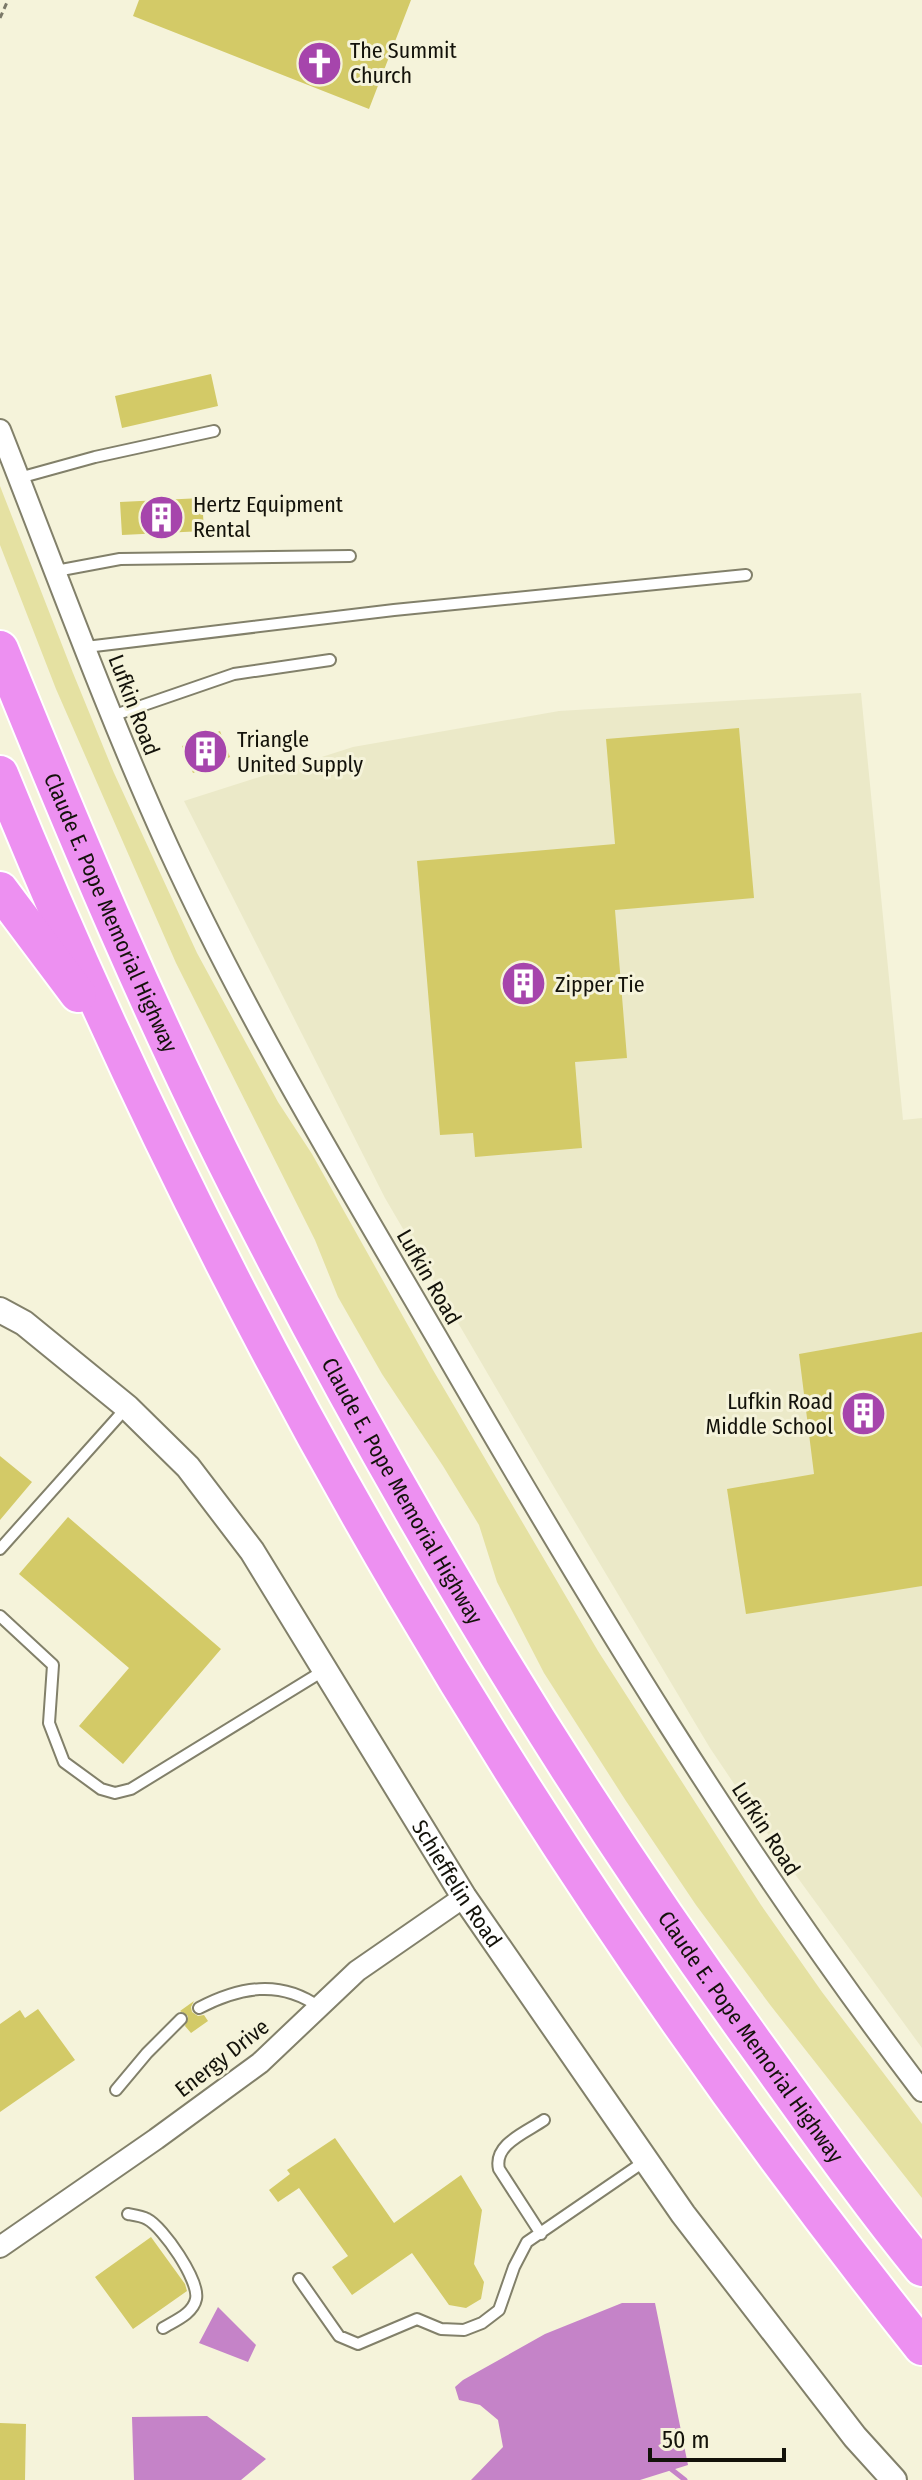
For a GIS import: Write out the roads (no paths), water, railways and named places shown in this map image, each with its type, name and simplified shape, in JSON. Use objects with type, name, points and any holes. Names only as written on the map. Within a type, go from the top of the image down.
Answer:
[{"type":"highway","name":"Claude E. Pope Memorial Highway","points":[[0,649],[129,954],[202,1114],[317,1339],[428,1540],[608,1831],[699,1966],[817,2130],[922,2268]]},
{"type":"highway","points":[[0,774],[113,1040],[253,1322],[355,1511],[445,1664],[542,1819],[669,2010],[852,2259],[922,2347]]},
{"type":"highway","points":[[0,890],[113,1040]]},
{"type":"street","name":"Lufkin Road","points":[[0,430],[112,716],[169,850],[292,1091],[511,1467],[743,1840],[855,2003],[922,2091]]},
{"type":"street","name":"Schieffelin Road","points":[[0,1310],[24,1323],[127,1407],[188,1467],[252,1551],[464,1897],[683,2214],[855,2437],[894,2480]]},
{"type":"street","name":"Energy Drive","points":[[0,2247],[260,2063],[357,1971],[464,1897]]},
{"type":"lane","points":[[19,478],[95,457],[214,431]]},
{"type":"lane","points":[[56,571],[120,559],[350,556]]},
{"type":"lane","points":[[86,647],[379,612],[746,575]]},
{"type":"lane","points":[[112,716],[234,674],[330,660]]},
{"type":"lane","points":[[0,1549],[127,1407]]},
{"type":"lane","points":[[0,1616],[53,1665],[49,1723],[64,1762],[101,1789],[115,1793],[131,1789],[325,1670]]},
{"type":"lane","points":[[199,2008],[218,1997],[249,1989],[277,1989],[302,1995],[319,2007]]},
{"type":"lane","points":[[116,2090],[181,2019]]},
{"type":"lane","points":[[541,2234],[499,2169],[497,2161],[505,2146],[544,2120]]},
{"type":"lane","points":[[299,2279],[339,2336],[358,2344],[417,2319],[441,2329],[464,2330],[482,2323],[499,2310],[514,2267],[527,2242],[646,2160]]},
{"type":"lane","points":[[128,2214],[147,2218],[164,2232],[194,2282],[196,2299],[189,2311],[163,2328]]},
{"type":"waterway","points":[[671,2469],[685,2480]]},
{"type":"place","name":"The Summit Church","points":[[319,63]]},
{"type":"place","name":"Hertz Equipment Rental","points":[[162,517]]},
{"type":"place","name":"Triangle United Supply","points":[[206,752]]},
{"type":"place","name":"Zipper Tie","points":[[524,984]]},
{"type":"place","name":"Lufkin Road Middle School","points":[[864,1414]]}]
